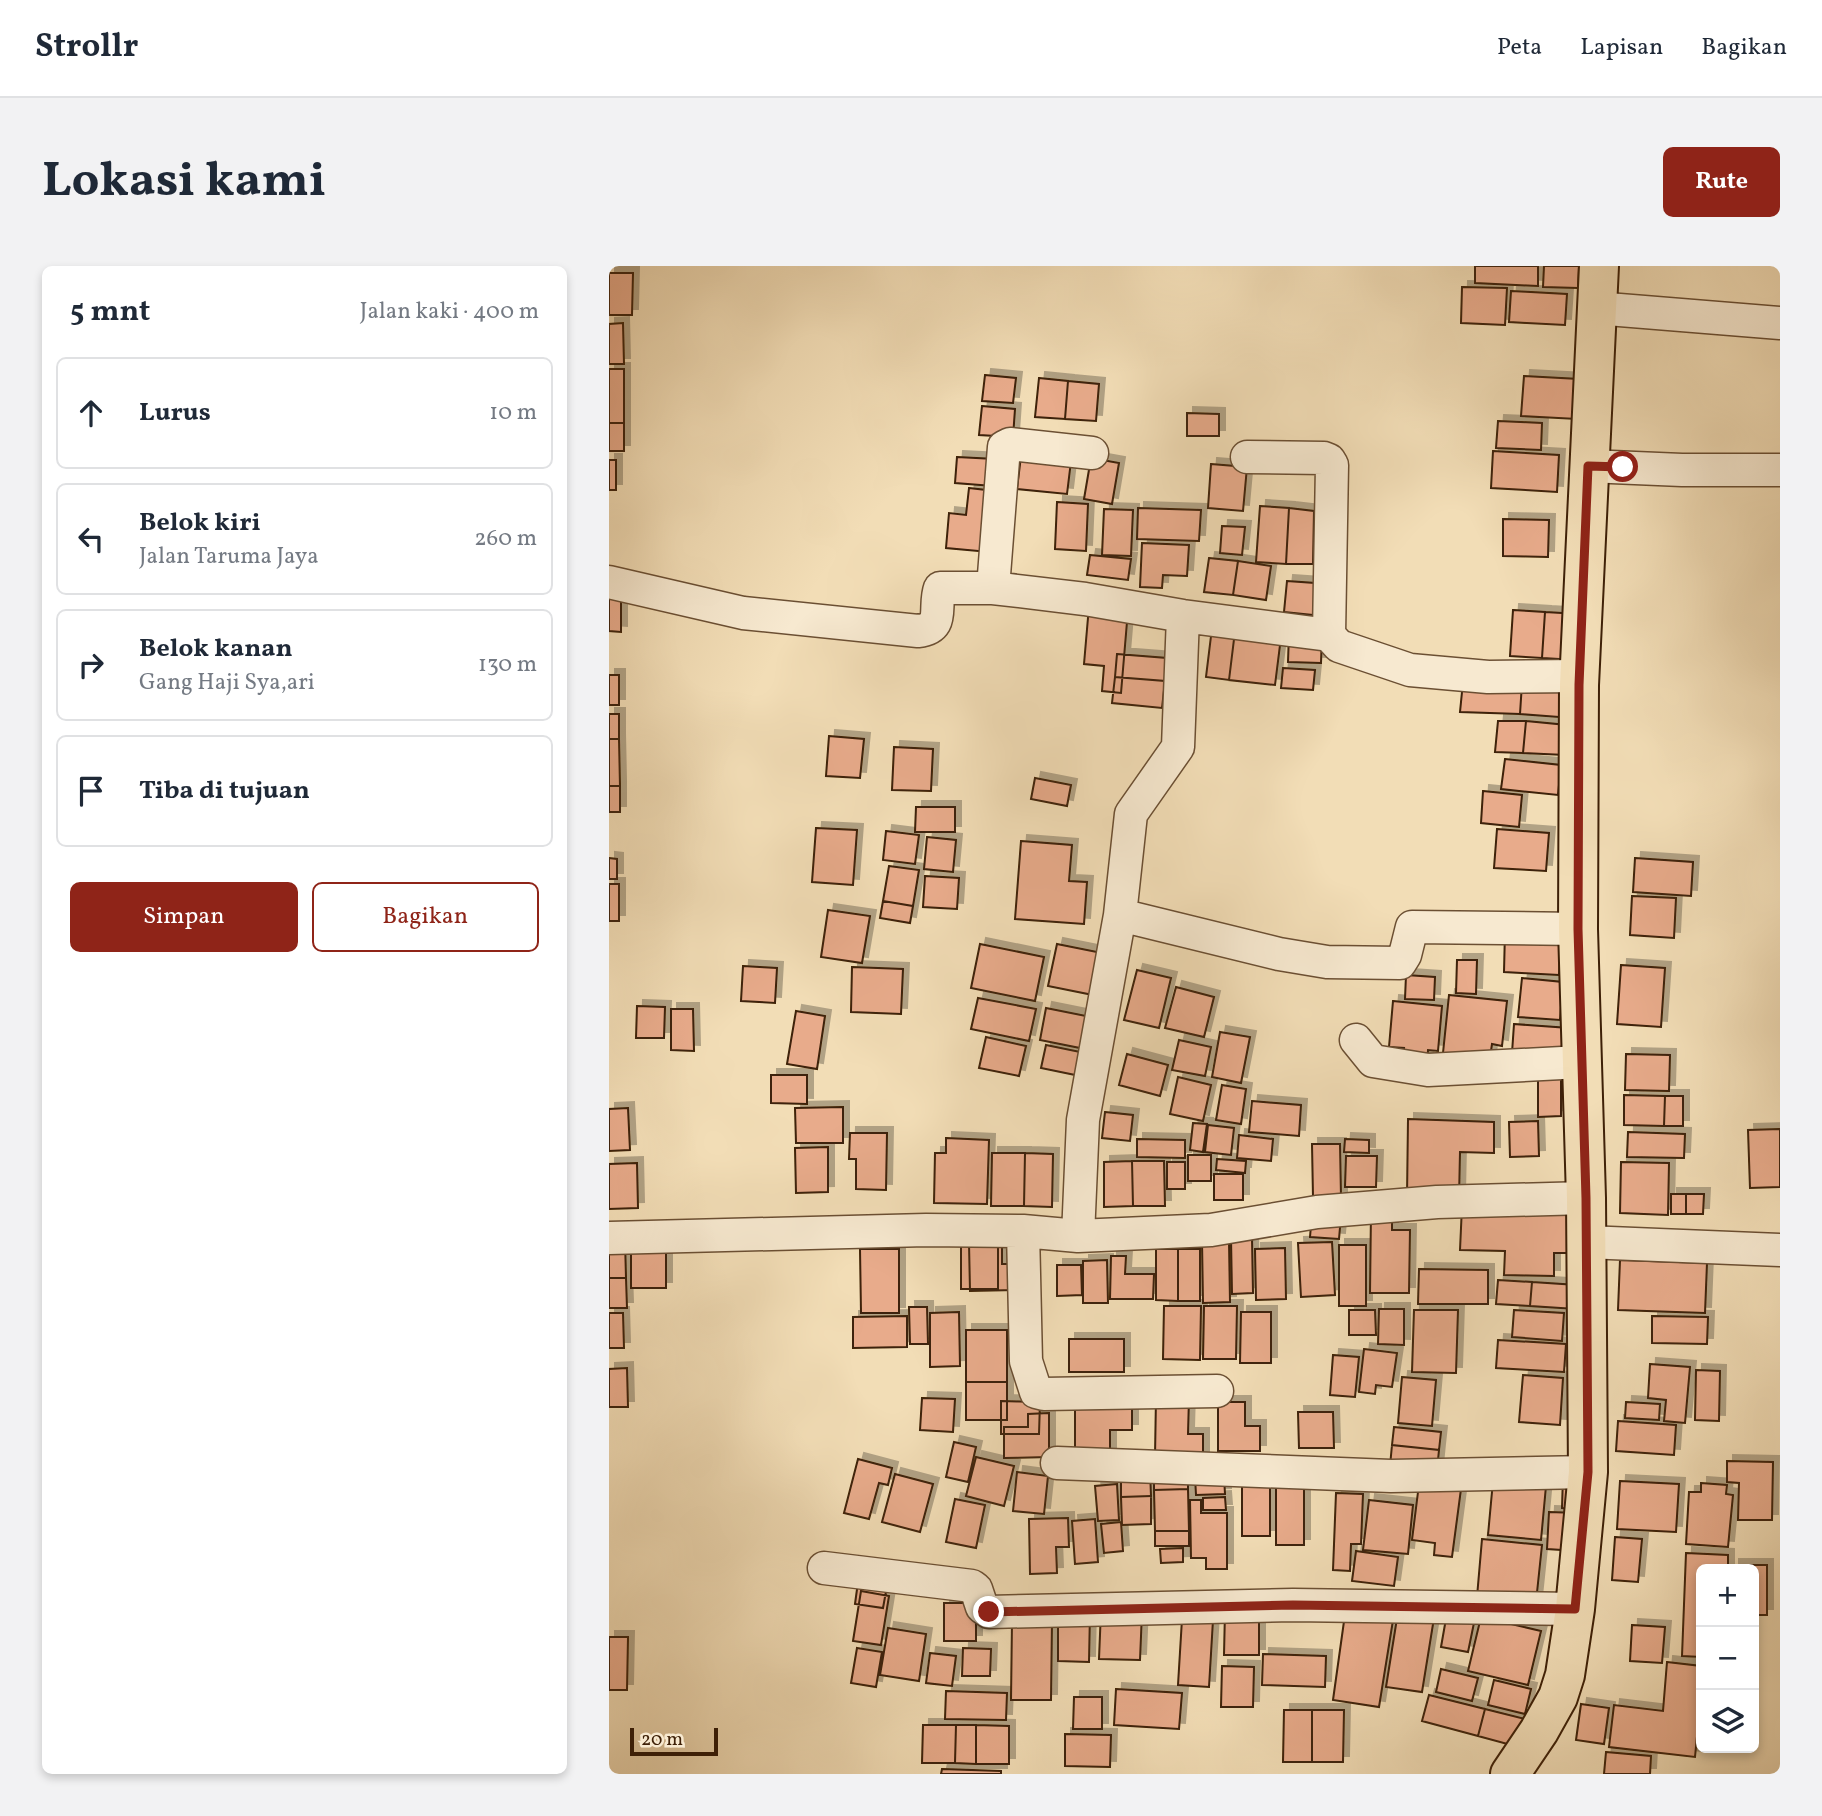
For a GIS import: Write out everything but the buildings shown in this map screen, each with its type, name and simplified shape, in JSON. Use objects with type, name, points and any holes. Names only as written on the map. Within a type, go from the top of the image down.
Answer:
[{"type":"main road","points":[[1510,1774],[1558,1697],[1565,1675],[1575,1609],[1588,1472],[1586,1198],[1578,929],[1579,676],[1599,266]]},
{"type":"street","points":[[1595,308],[1780,323]]},
{"type":"street","points":[[993,588],[1004,447],[1010,444],[1092,453]]},
{"type":"street","points":[[1247,457],[1324,458],[1332,465],[1328,635]]},
{"type":"street","points":[[1588,466],[1780,470]]},
{"type":"street","points":[[609,582],[743,613],[918,631],[933,628],[940,588],[993,588],[1328,635],[1339,646],[1410,670],[1488,677],[1579,676]]},
{"type":"street","points":[[1078,1236],[1083,1120],[1120,915],[1132,814],[1178,747],[1183,616]]},
{"type":"street","points":[[1120,915],[1253,948],[1327,962],[1400,963],[1405,955],[1412,927],[1578,929]]},
{"type":"street","points":[[1356,1040],[1373,1061],[1428,1070],[1581,1062]]},
{"type":"street","points":[[609,1238],[926,1230],[1023,1231],[1078,1236],[1211,1230],[1317,1212],[1437,1202],[1586,1198]]},
{"type":"street","points":[[1023,1231],[1026,1361],[1036,1392],[1217,1391]]},
{"type":"street","points":[[1586,1242],[1780,1250]]},
{"type":"street","points":[[1057,1464],[1391,1476],[1588,1472]]},
{"type":"street","points":[[824,1568],[972,1586],[976,1589],[982,1607],[989,1612],[1293,1605],[1575,1609]]},
{"type":"route","points":[[989,1612],[1293,1605],[1575,1609],[1588,1472],[1586,1198],[1578,929],[1579,685],[1588,466],[1623,467]]}]
